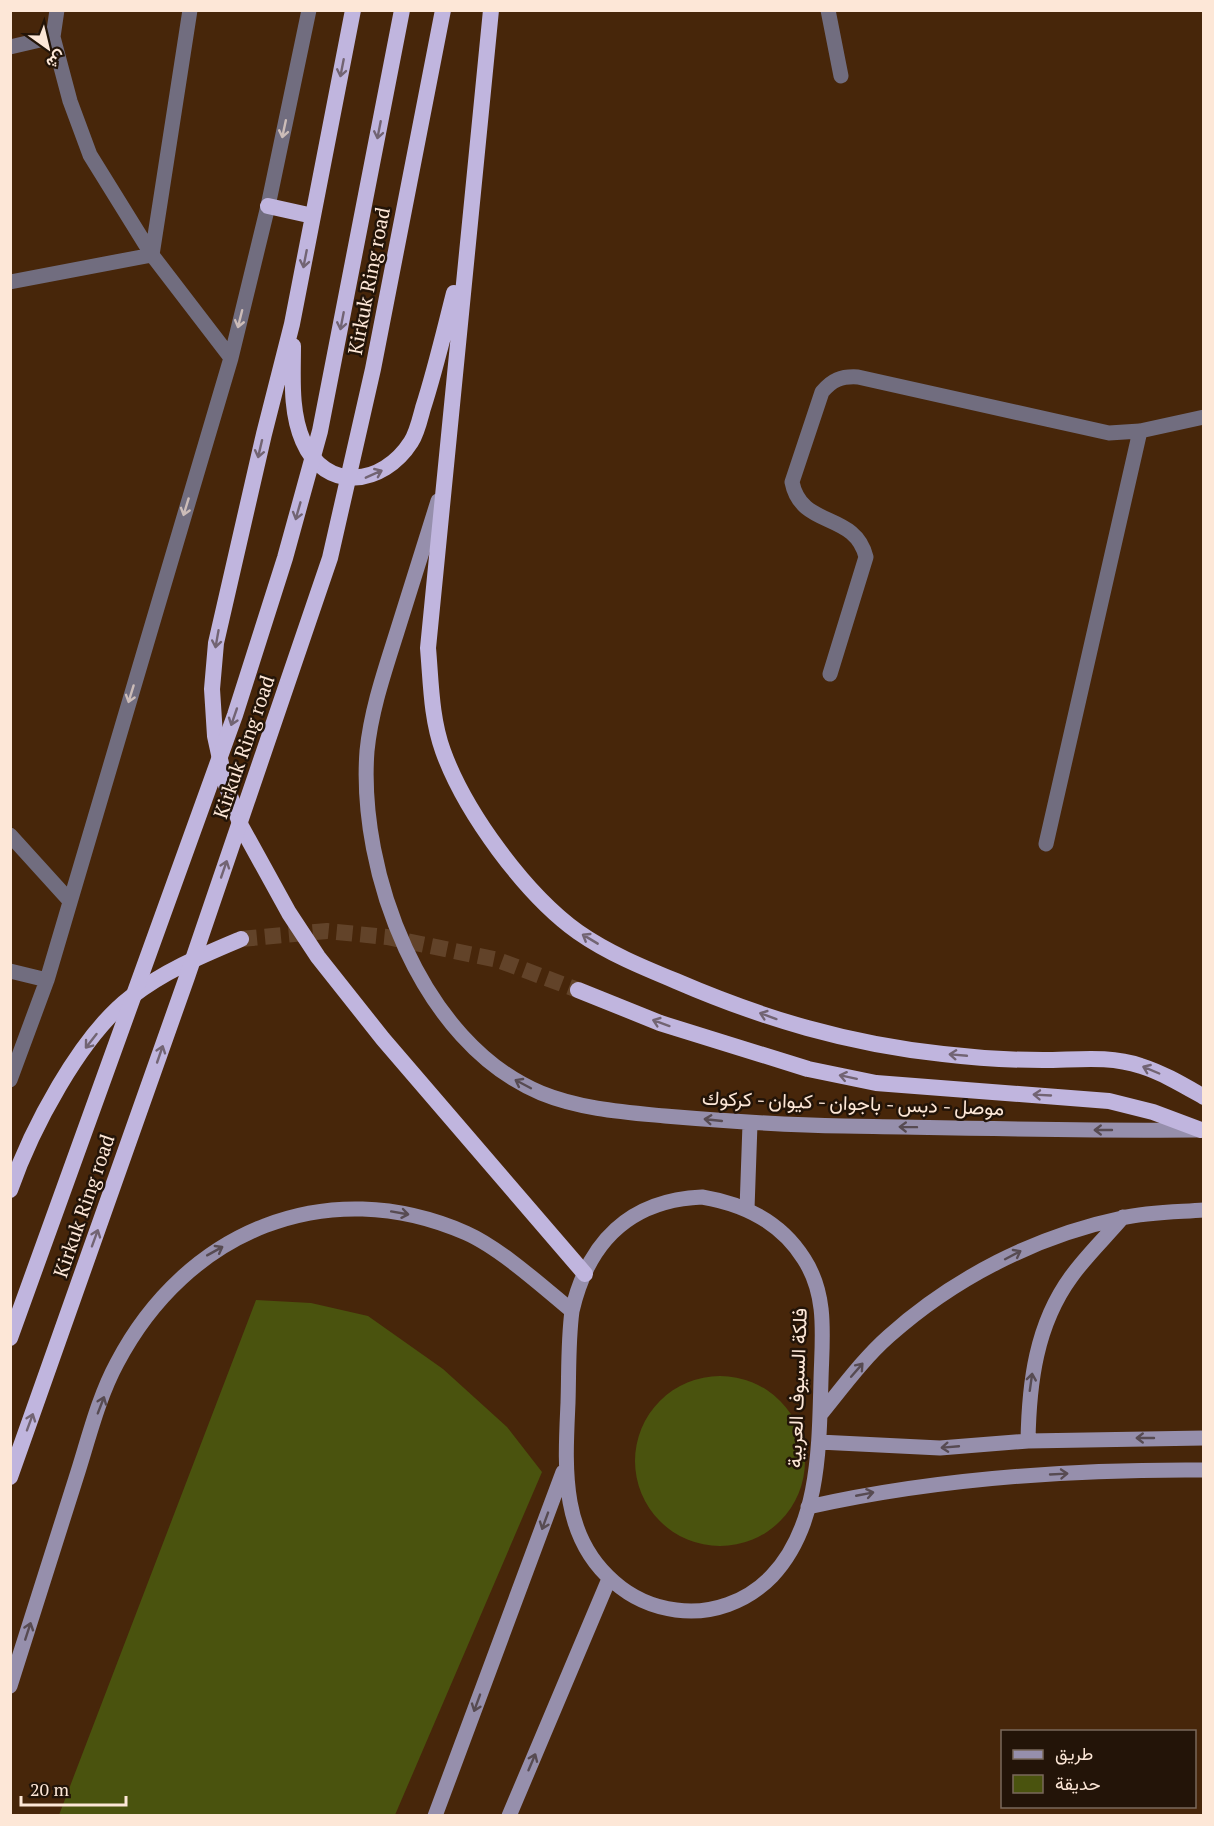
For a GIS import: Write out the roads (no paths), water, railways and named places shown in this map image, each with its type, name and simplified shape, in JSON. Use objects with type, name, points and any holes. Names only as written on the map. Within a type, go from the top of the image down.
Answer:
[{"type":"highway","points":[[353,10],[292,324],[216,643],[212,689],[215,736],[225,782],[241,826],[290,913],[325,965],[383,1039],[585,1274]]},
{"type":"highway","name":"Kirkuk Ring road","points":[[10,1338],[235,715],[285,558],[320,431],[402,10]]},
{"type":"highway","name":"Kirkuk Ring road","points":[[10,1477],[187,977],[330,558],[373,369],[443,10]]},
{"type":"highway","points":[[493,14],[468,240],[428,648],[432,701],[442,748],[460,792],[491,838],[553,910],[578,932],[620,957],[702,993],[801,1028],[881,1047],[1034,1060],[1101,1058],[1140,1065],[1203,1097]]},
{"type":"highway","points":[[268,206],[313,216]]},
{"type":"highway","points":[[292,324],[294,401],[303,442],[322,465],[337,475],[358,478],[381,472],[411,442],[468,240]]},
{"type":"highway","points":[[10,1190],[46,1109],[72,1065],[101,1028],[130,997],[190,961],[241,939]]},
{"type":"highway","points":[[578,990],[660,1023],[808,1069],[876,1083],[1109,1101],[1153,1112],[1202,1130]]},
{"type":"main road","name":"موصل - دبس - باجوان - كيوان - كركوك","points":[[444,483],[375,700],[368,749],[366,799],[372,849],[384,897],[403,944],[448,1021],[468,1042],[506,1074],[540,1092],[578,1105],[616,1111],[750,1124],[1095,1131],[1202,1130]]},
{"type":"main road","points":[[747,1209],[750,1124]]},
{"type":"main road","name":"فلكة السيوف العربية","points":[[702,1197],[747,1209],[770,1222],[790,1239],[805,1260],[816,1284],[823,1309],[817,1471],[808,1507],[786,1557],[772,1576],[754,1592],[734,1603],[712,1610],[687,1612],[663,1608],[640,1600],[609,1579],[588,1554],[577,1534],[570,1512],[566,1466],[572,1311],[595,1254],[616,1228],[642,1210],[661,1202],[702,1197]]},
{"type":"main road","points":[[10,1686],[93,1426],[117,1363],[154,1307],[202,1258],[263,1225],[331,1209],[401,1212],[467,1234],[525,1273],[572,1311]]},
{"type":"main road","points":[[820,1415],[881,1344],[940,1294],[1032,1245],[1122,1217],[1203,1210]]},
{"type":"main road","points":[[1028,1441],[1032,1375],[1043,1329],[1071,1276],[1122,1217]]},
{"type":"main road","points":[[819,1442],[940,1448],[1028,1441],[1203,1438]]},
{"type":"main road","points":[[435,1815],[566,1466]]},
{"type":"main road","points":[[808,1507],[867,1493],[934,1484],[1120,1471],[1203,1470]]},
{"type":"main road","points":[[509,1815],[609,1579]]},
{"type":"street","points":[[57,10],[52,37],[70,101],[90,155],[152,255],[231,358]]},
{"type":"street","points":[[152,255],[190,10]]},
{"type":"street","points":[[10,1080],[47,980],[231,358],[268,206],[309,10]]},
{"type":"street","points":[[828,10],[841,76]]},
{"type":"street","points":[[10,47],[52,37]]},
{"type":"street","points":[[10,282],[152,255]]},
{"type":"street","points":[[830,674],[866,557],[862,543],[854,533],[802,507],[794,496],[792,482],[822,392],[831,381],[846,376],[858,377],[1101,431],[1140,431],[1203,417]]},
{"type":"street","points":[[1046,844],[1140,431]]},
{"type":"street","points":[[10,836],[69,900]]},
{"type":"street","points":[[10,971],[47,980]]},
{"type":"tunnel","points":[[241,939],[327,931],[387,937],[498,960],[578,990]]}]
